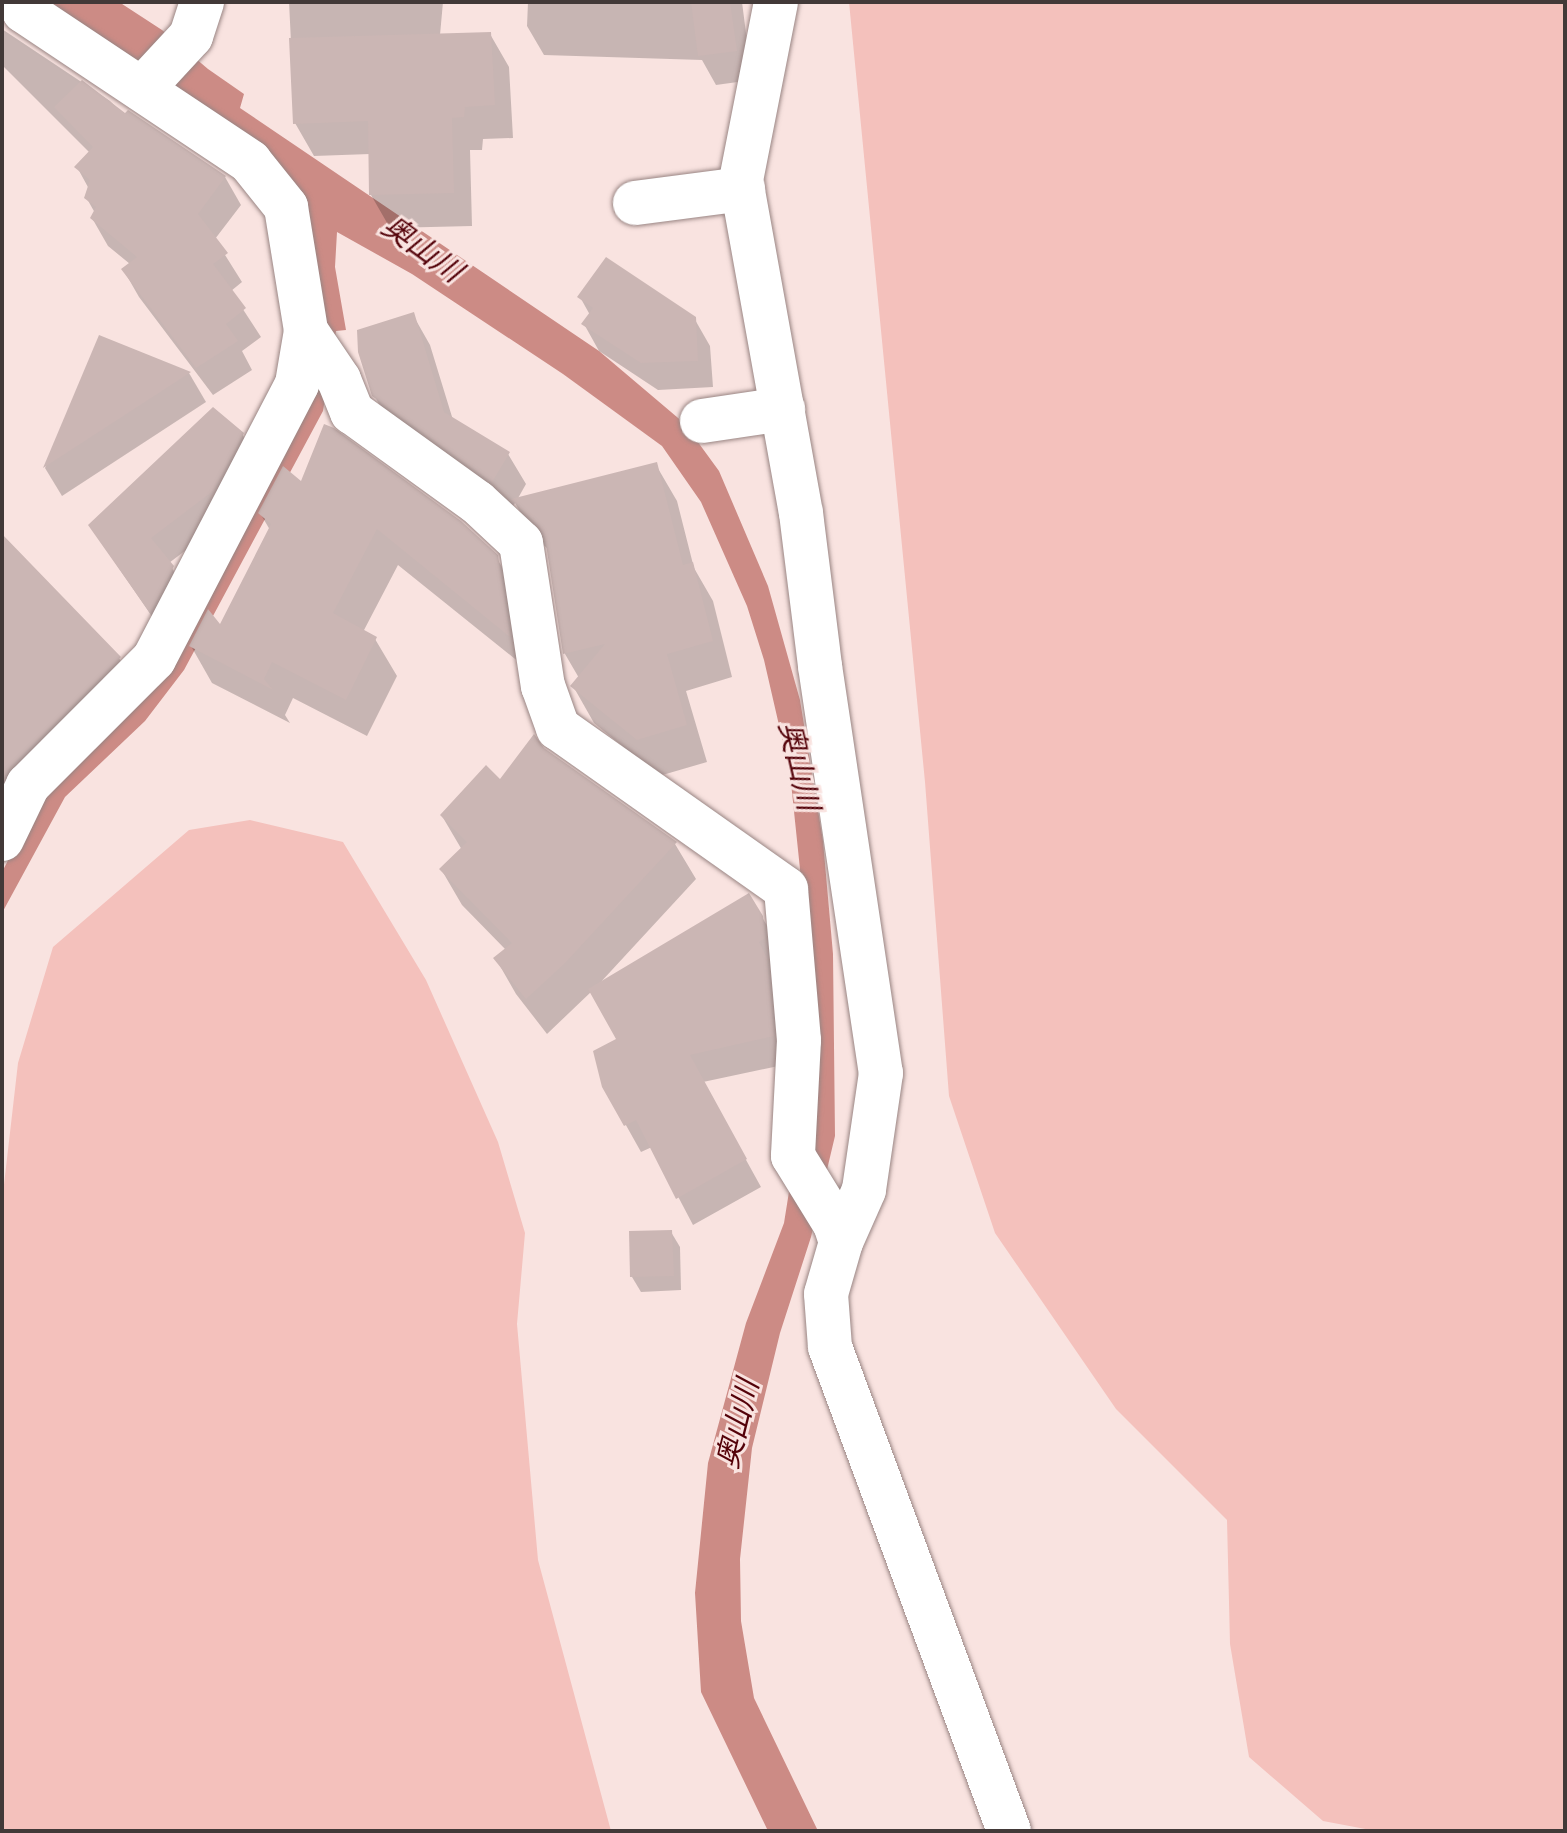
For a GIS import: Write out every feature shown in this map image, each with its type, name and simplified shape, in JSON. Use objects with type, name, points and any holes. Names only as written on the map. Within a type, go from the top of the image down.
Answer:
[{"type":"street","points":[[2,839],[28,785],[154,659],[297,384],[306,331],[286,207],[250,162],[24,11],[25,2]]},
{"type":"street","points":[[142,89],[191,36],[202,2]]},
{"type":"street","points":[[776,2],[741,180],[783,409],[881,1073],[864,1190],[841,1242],[826,1294],[830,1347],[1009,1831]]},
{"type":"street","points":[[635,203],[743,189]]},
{"type":"street","points":[[306,331],[339,380],[352,412],[477,502],[521,543],[543,686],[558,728],[786,889],[799,1040],[793,1156],[835,1224],[841,1242]]},
{"type":"street","points":[[702,421],[783,409]]},
{"type":"shaded area","points":[[849,2],[1565,2],[1565,1831],[1376,1831],[1323,1821],[1249,1757],[1230,1644],[1227,1520],[1116,1409],[995,1233],[949,1096],[925,782]]},
{"type":"shaded area","points":[[250,820],[343,842],[426,980],[498,1142],[525,1233],[517,1324],[538,1560],[611,1831],[2,1831],[2,1202],[18,1063],[53,947],[189,830]]},
{"type":"water","name":"奥山川","points":[[48,2],[119,2],[162,30],[208,69],[244,94],[240,108],[599,351],[684,423],[719,471],[768,586],[800,700],[823,841],[833,954],[835,1136],[811,1237],[780,1333],[752,1448],[740,1559],[741,1621],[754,1698],[818,1831],[768,1831],[701,1692],[695,1593],[708,1463],[746,1323],[784,1223],[816,1023],[790,773],[764,660],[747,606],[701,502],[662,446],[563,374],[412,274],[337,232],[335,267],[346,330],[336,331],[323,411],[184,670],[145,721],[65,797],[2,913],[2,872],[44,791],[302,405],[312,237]]},
{"type":"building","points":[[691,2],[730,2],[737,51],[698,56]]},
{"type":"building","points":[[491,32],[495,105],[465,107],[464,117],[452,118],[454,193],[369,195],[368,121],[293,124],[289,38]]},
{"type":"building","points":[[82,80],[125,113],[128,110],[226,176],[198,214],[228,253],[213,264],[246,308],[226,324],[238,341],[196,368],[121,269],[137,257],[90,218],[96,207],[84,198],[90,180],[74,167],[93,147],[54,107]]},
{"type":"building","points":[[606,257],[696,317],[698,361],[641,363],[581,324],[593,308],[577,297]]},
{"type":"building","points":[[414,312],[444,412],[510,452],[492,482],[372,396],[358,352],[357,330]]},
{"type":"building","points":[[99,335],[191,372],[43,468]]},
{"type":"building","points":[[213,407],[244,433],[213,491],[151,538],[174,566],[150,613],[88,525]]},
{"type":"building","points":[[324,424],[334,428],[461,521],[498,555],[510,637],[377,529],[333,613],[377,637],[346,700],[272,662],[264,679],[273,690],[189,646],[208,609],[220,624],[271,524],[258,513],[283,466],[301,481]]},
{"type":"building","points":[[657,462],[683,565],[693,562],[713,641],[667,654],[687,725],[637,740],[570,686],[605,644],[563,654],[545,538],[538,525],[511,499]]},
{"type":"building","points":[[2,534],[121,657],[10,767],[2,781]]},
{"type":"building","points":[[534,734],[544,748],[677,842],[565,963],[526,999],[493,958],[512,943],[439,869],[467,842],[440,815],[486,765],[500,779]]},
{"type":"building","points":[[749,893],[763,916],[765,938],[759,942],[767,958],[774,1036],[690,1055],[747,1159],[676,1199],[636,1120],[624,1126],[602,1087],[593,1051],[616,1039],[588,989]]},
{"type":"building","points":[[672,1230],[674,1276],[630,1277],[629,1231]]}]
